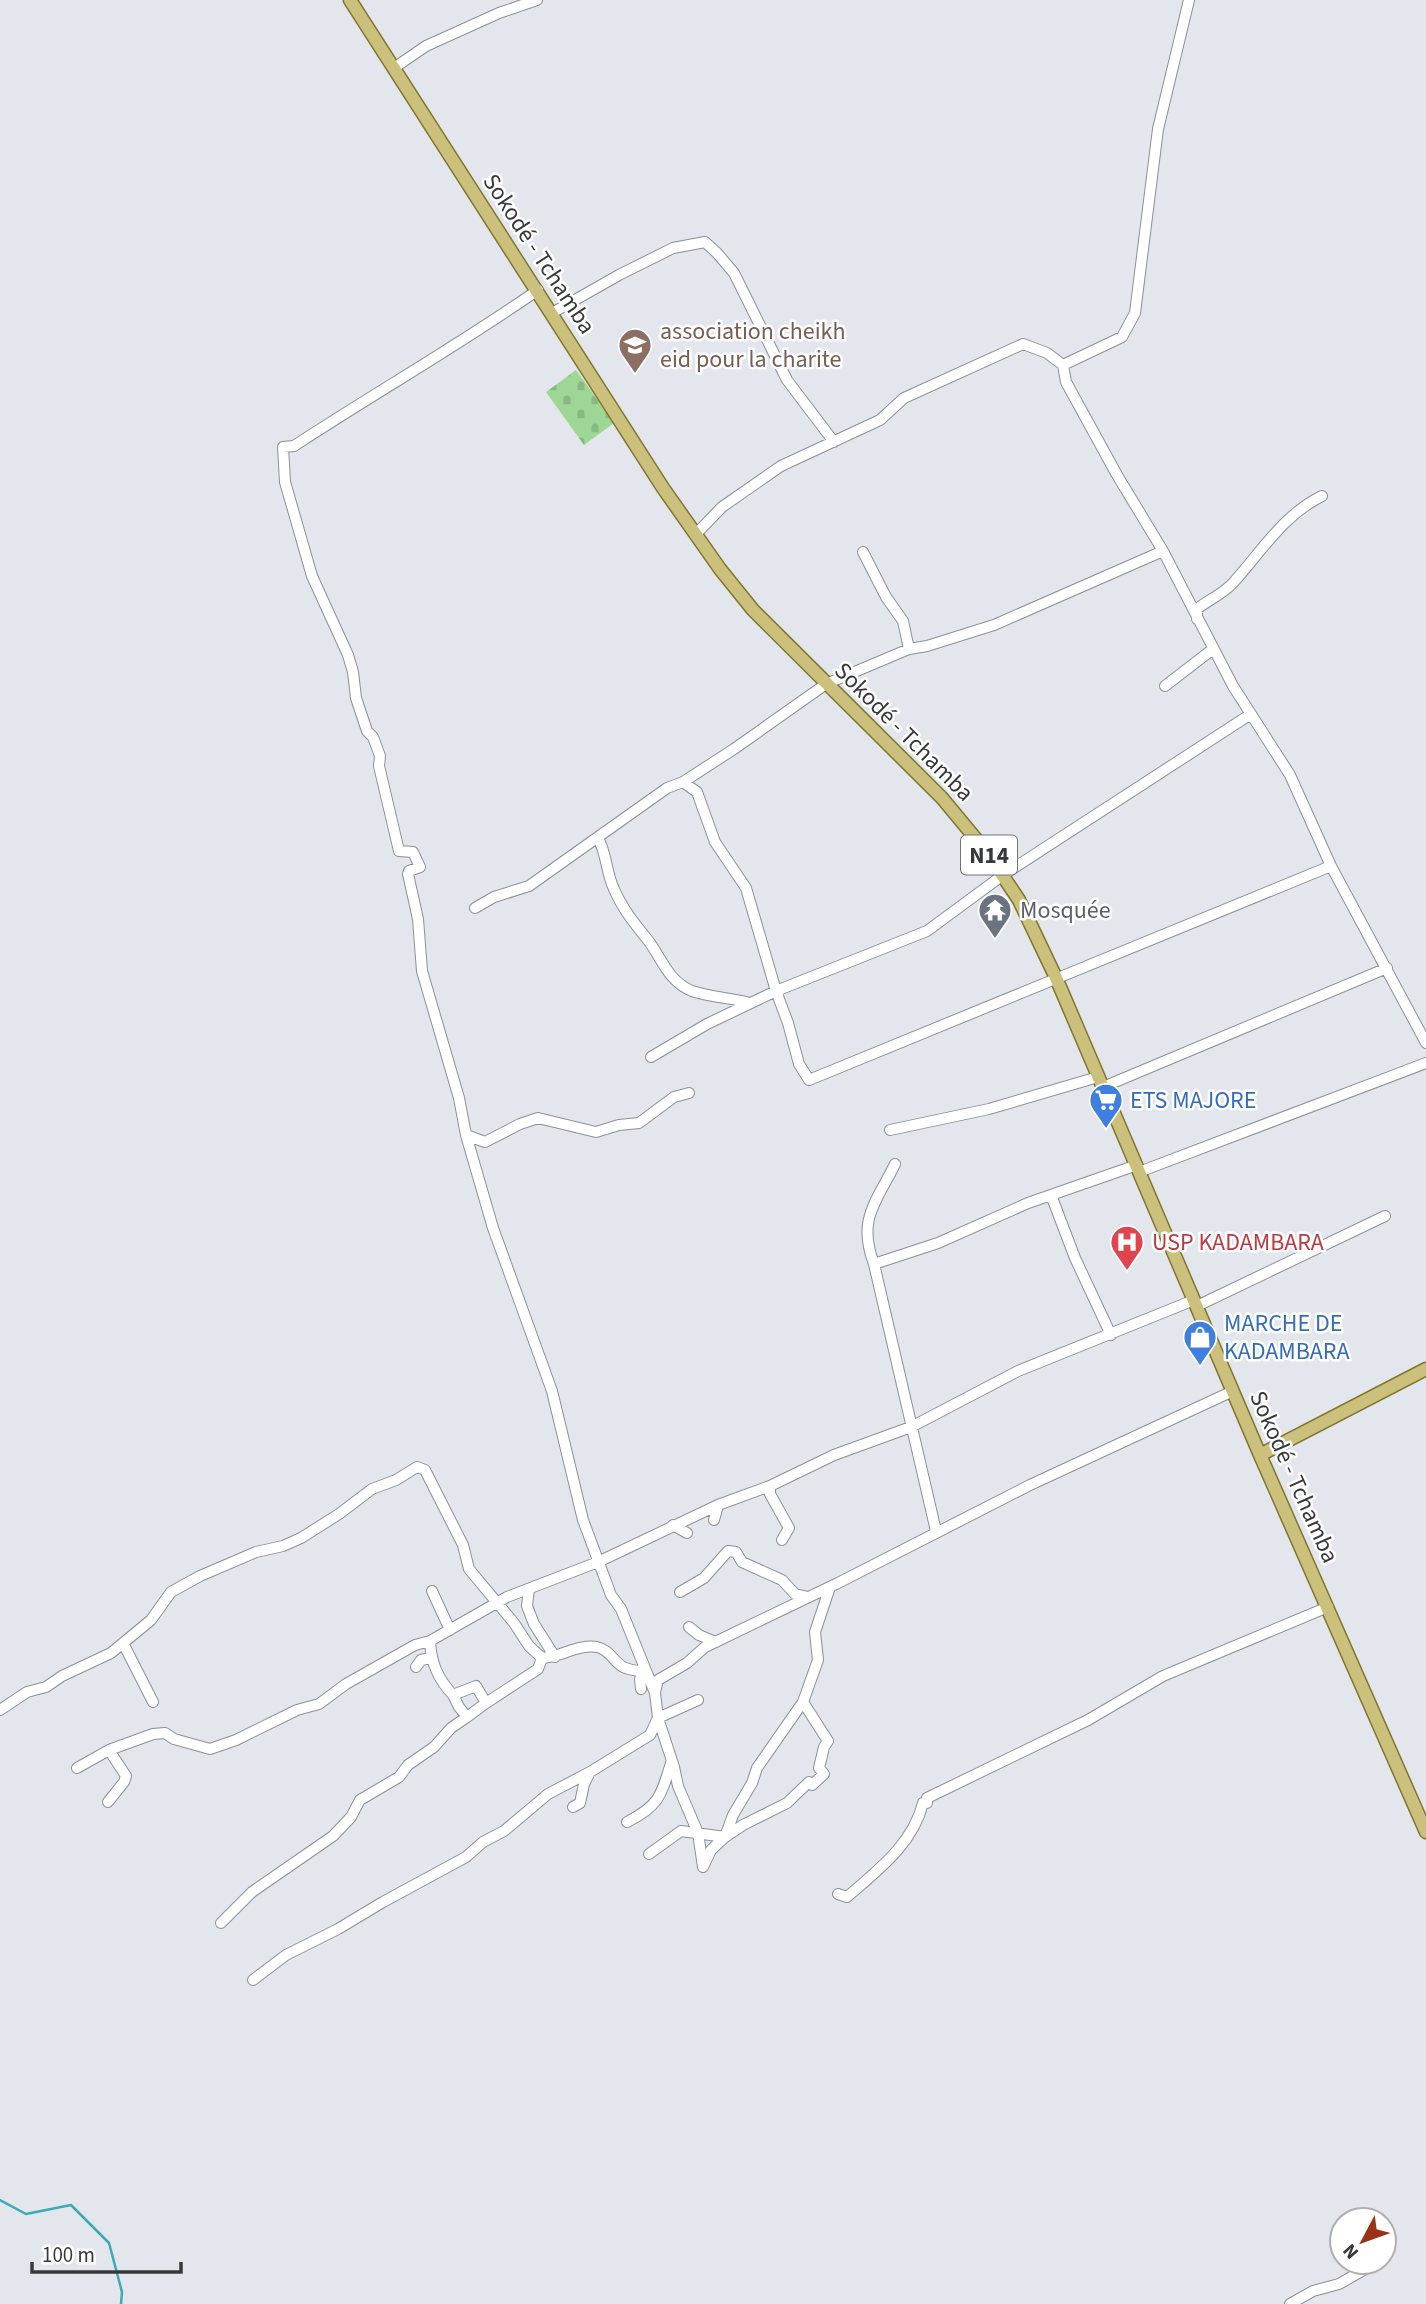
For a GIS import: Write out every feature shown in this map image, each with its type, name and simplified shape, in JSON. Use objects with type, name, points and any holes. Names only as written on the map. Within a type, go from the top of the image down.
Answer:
[{"type":"main road","name":"Sokodé - Tchamba","points":[[350,0],[695,535],[753,610],[943,798],[1003,875],[1034,929],[1057,980],[1426,1832]]},
{"type":"main road","points":[[1261,1455],[1426,1369]]},
{"type":"street","points":[[394,68],[426,46],[499,13],[537,0]]},
{"type":"street","points":[[1063,365],[1122,337],[1135,313],[1158,129],[1189,0]]},
{"type":"street","points":[[552,313],[673,248],[705,242],[734,273],[787,380],[834,442]]},
{"type":"street","points":[[538,290],[294,446],[283,447],[285,482],[312,576],[348,655],[356,698],[380,756],[379,766],[399,851],[413,852],[419,867],[408,874],[418,919],[422,971],[459,1098],[466,1135],[509,1276],[552,1391],[583,1520],[611,1595],[621,1609],[655,1693],[658,1718],[682,1799],[698,1833],[703,1867],[711,1850],[725,1837],[787,1803],[809,1782],[812,1785],[824,1774],[820,1768],[824,1747],[828,1741],[803,1702]]},
{"type":"street","points":[[695,535],[722,507],[781,466],[880,421],[904,398],[1023,344],[1047,353],[1063,365],[1066,382],[1163,551],[1213,649],[1290,775],[1331,866],[1426,1043]]},
{"type":"street","points":[[1197,619],[1197,609],[1230,586],[1282,525],[1306,504],[1322,496]]},
{"type":"street","points":[[475,908],[494,897],[529,886],[667,788],[682,782],[734,749],[827,684],[909,649],[994,625],[1163,551]]},
{"type":"street","points":[[863,552],[886,597],[903,621],[909,649]]},
{"type":"street","points":[[1166,687],[1213,649]]},
{"type":"street","points":[[651,1057],[708,1024],[776,990],[927,931],[1003,875],[1251,714]]},
{"type":"street","points":[[682,782],[697,792],[715,842],[746,888],[799,1064],[810,1080],[1331,866]]},
{"type":"street","points":[[598,838],[604,848],[613,887],[624,910],[648,940],[661,965],[690,990],[750,1003]]},
{"type":"street","points":[[890,1130],[1101,1082],[1387,968]]},
{"type":"street","points":[[874,1264],[938,1243],[1051,1195],[1138,1168],[1426,1063]]},
{"type":"street","points":[[466,1135],[485,1142],[538,1118],[596,1132],[639,1123],[674,1097],[689,1093]]},
{"type":"street","points":[[895,1164],[870,1211],[866,1232],[936,1531]]},
{"type":"street","points":[[1051,1195],[1075,1258],[1111,1335]]},
{"type":"street","points":[[77,1768],[109,1750],[153,1734],[165,1733],[174,1739],[210,1749],[236,1740],[298,1710],[319,1704],[346,1684],[496,1603],[598,1562],[673,1525],[770,1486],[828,1458],[911,1427],[1018,1371],[1196,1303],[1385,1216]]},
{"type":"street","points":[[655,1693],[658,1680],[705,1647],[830,1587],[936,1531],[1233,1391]]},
{"type":"street","points":[[0,1710],[27,1692],[46,1687],[62,1676],[111,1653],[151,1620],[171,1592],[200,1576],[256,1552],[283,1546],[301,1538],[372,1489],[396,1480],[417,1466],[425,1470],[463,1545],[469,1569],[514,1623],[529,1646],[542,1658],[555,1657],[572,1649],[595,1647],[606,1650],[624,1668],[645,1672]]},
{"type":"street","points":[[770,1486],[770,1494],[789,1528],[782,1541]]},
{"type":"street","points":[[714,1520],[718,1505]]},
{"type":"street","points":[[673,1525],[687,1533]]},
{"type":"street","points":[[680,1592],[704,1578],[728,1551],[736,1552],[742,1562],[782,1580],[795,1594],[808,1597]]},
{"type":"street","points":[[725,1837],[757,1768],[803,1702],[818,1660],[815,1632],[830,1587]]},
{"type":"street","points":[[529,1588],[527,1606],[534,1624],[555,1657]]},
{"type":"street","points":[[432,1591],[450,1630]]},
{"type":"street","points":[[838,1894],[847,1897],[897,1852],[919,1821],[923,1803],[927,1802],[927,1798],[1088,1720],[1163,1676],[1328,1607]]},
{"type":"street","points":[[689,1627],[699,1635],[716,1642]]},
{"type":"street","points":[[430,1641],[431,1658],[441,1682],[467,1717]]},
{"type":"street","points":[[123,1643],[153,1702]]},
{"type":"street","points":[[416,1667],[421,1660],[431,1658]]},
{"type":"street","points":[[221,1923],[252,1892],[332,1836],[351,1817],[360,1800],[399,1777],[408,1765],[435,1747],[451,1728],[538,1669],[542,1658]]},
{"type":"street","points":[[641,1689],[640,1679],[645,1672]]},
{"type":"street","points":[[453,1695],[476,1686],[486,1703]]},
{"type":"street","points":[[253,1980],[286,1955],[466,1857],[483,1842],[504,1831],[548,1794],[650,1735],[658,1718],[698,1700]]},
{"type":"street","points":[[104,1798],[119,1787],[126,1776],[109,1750]]},
{"type":"street","points":[[627,1822],[655,1805],[671,1763]]},
{"type":"street","points":[[573,1807],[580,1803],[584,1783],[590,1772]]},
{"type":"street","points":[[649,1854],[681,1831],[725,1837]]},
{"type":"street","points":[[1290,2304],[1313,2291],[1339,2284],[1353,2276]]},
{"type":"green space","points":[[576,370],[614,423],[584,445],[546,392]]},
{"type":"waterway","points":[[0,2200],[26,2214],[71,2205],[109,2243],[122,2292],[121,2304]]},
{"type":"place","name":"association cheikh eid pour la charite","points":[[635,375]]},
{"type":"place","name":"Mosquée","points":[[995,940]]},
{"type":"place","name":"ETS MAJORE","points":[[1106,1130]]},
{"type":"place","name":"USP KADAMBARA","points":[[1127,1272]]},
{"type":"place","name":"MARCHE DE KADAMBARA","points":[[1200,1367]]}]
